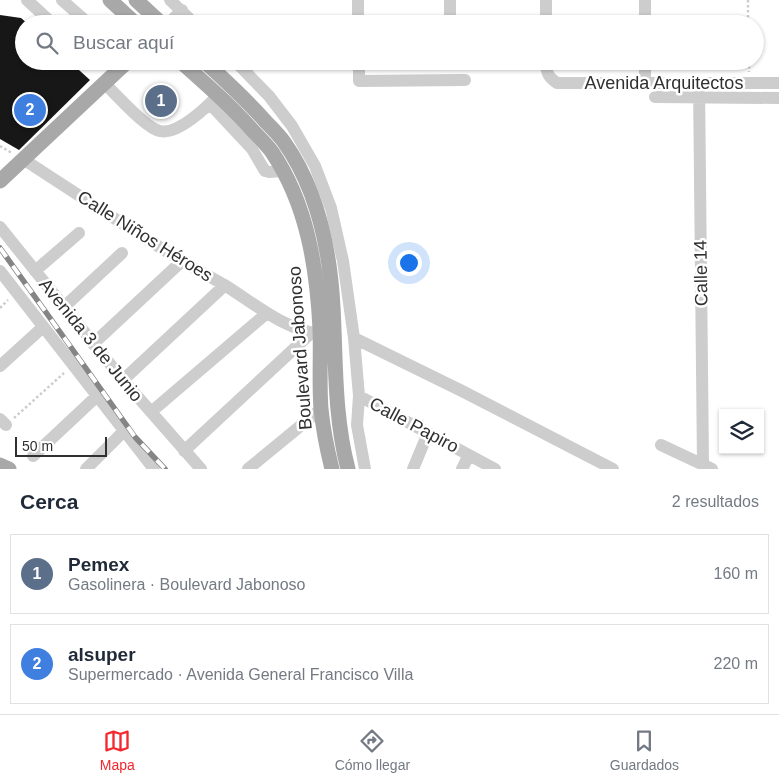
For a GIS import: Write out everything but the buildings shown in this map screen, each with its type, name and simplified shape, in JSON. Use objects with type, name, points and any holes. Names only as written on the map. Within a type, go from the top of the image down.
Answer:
[{"type":"main road","points":[[110,0],[126,15]]},
{"type":"main road","points":[[136,0],[152,15]]},
{"type":"main road","points":[[0,181],[118,70]]},
{"type":"main road","name":"Boulevard Jabonoso","points":[[188,70],[214,100],[236,111],[270,150],[283,171],[295,197],[314,263],[321,409],[332,469]]},
{"type":"main road","name":"Boulevard Jabonoso","points":[[214,70],[246,99],[284,141],[303,172],[321,219],[330,262],[338,412],[342,447],[348,469]]},
{"type":"main road","points":[[0,465],[8,469]]},
{"type":"street","points":[[27,0],[43,15]]},
{"type":"street","points":[[62,0],[79,15]]},
{"type":"street","points":[[170,0],[187,15]]},
{"type":"street","points":[[358,0],[358,15]]},
{"type":"street","points":[[450,0],[450,15]]},
{"type":"street","points":[[546,0],[546,15]]},
{"type":"street","points":[[645,0],[645,15]]},
{"type":"street","points":[[177,15],[182,10]]},
{"type":"street","points":[[243,70],[269,96],[292,126],[315,166],[331,208],[343,261],[354,338],[359,396],[357,425],[365,469]]},
{"type":"street","points":[[359,70],[359,81],[465,80]]},
{"type":"street","name":"Avenida Arquitectos","points":[[546,70],[550,78],[557,83],[779,83]]},
{"type":"street","points":[[645,70],[645,82]]},
{"type":"street","points":[[104,83],[151,128],[161,132],[183,125],[214,100]]},
{"type":"street","name":"Calle 14","points":[[699,83],[708,467]]},
{"type":"street","name":"Avenida Arquitectos","points":[[655,97],[779,98]]},
{"type":"street","name":"Calle Niños Héroes","points":[[23,159],[267,313],[283,322],[316,334]]},
{"type":"street","name":"Avenida 3 de Junio","points":[[0,227],[93,344],[201,469]]},
{"type":"street","points":[[35,271],[79,233]]},
{"type":"street","points":[[64,308],[122,253]]},
{"type":"street","points":[[93,344],[182,261]]},
{"type":"street","points":[[0,272],[154,469]]},
{"type":"street","points":[[123,380],[225,285]]},
{"type":"street","points":[[151,412],[267,313]]},
{"type":"street","points":[[0,366],[43,327]]},
{"type":"street","points":[[184,451],[316,334]]},
{"type":"street","points":[[354,338],[613,469]]},
{"type":"street","points":[[33,456],[97,396]]},
{"type":"street","name":"Calle Papiro","points":[[359,396],[496,469]]},
{"type":"street","points":[[248,469],[321,409]]},
{"type":"street","points":[[86,469],[125,430]]},
{"type":"street","points":[[412,469],[428,433]]},
{"type":"street","points":[[661,445],[708,467]]},
{"type":"street","points":[[462,469],[469,455]]},
{"type":"path","points":[[748,0],[748,15]]},
{"type":"path","points":[[3,422],[73,365]]},
{"type":"railway","points":[[0,248],[135,437],[165,469]]},
{"type":"place","name":"Pemex","points":[[161,101]]},
{"type":"place","name":"alsuper","points":[[30,110]]}]
